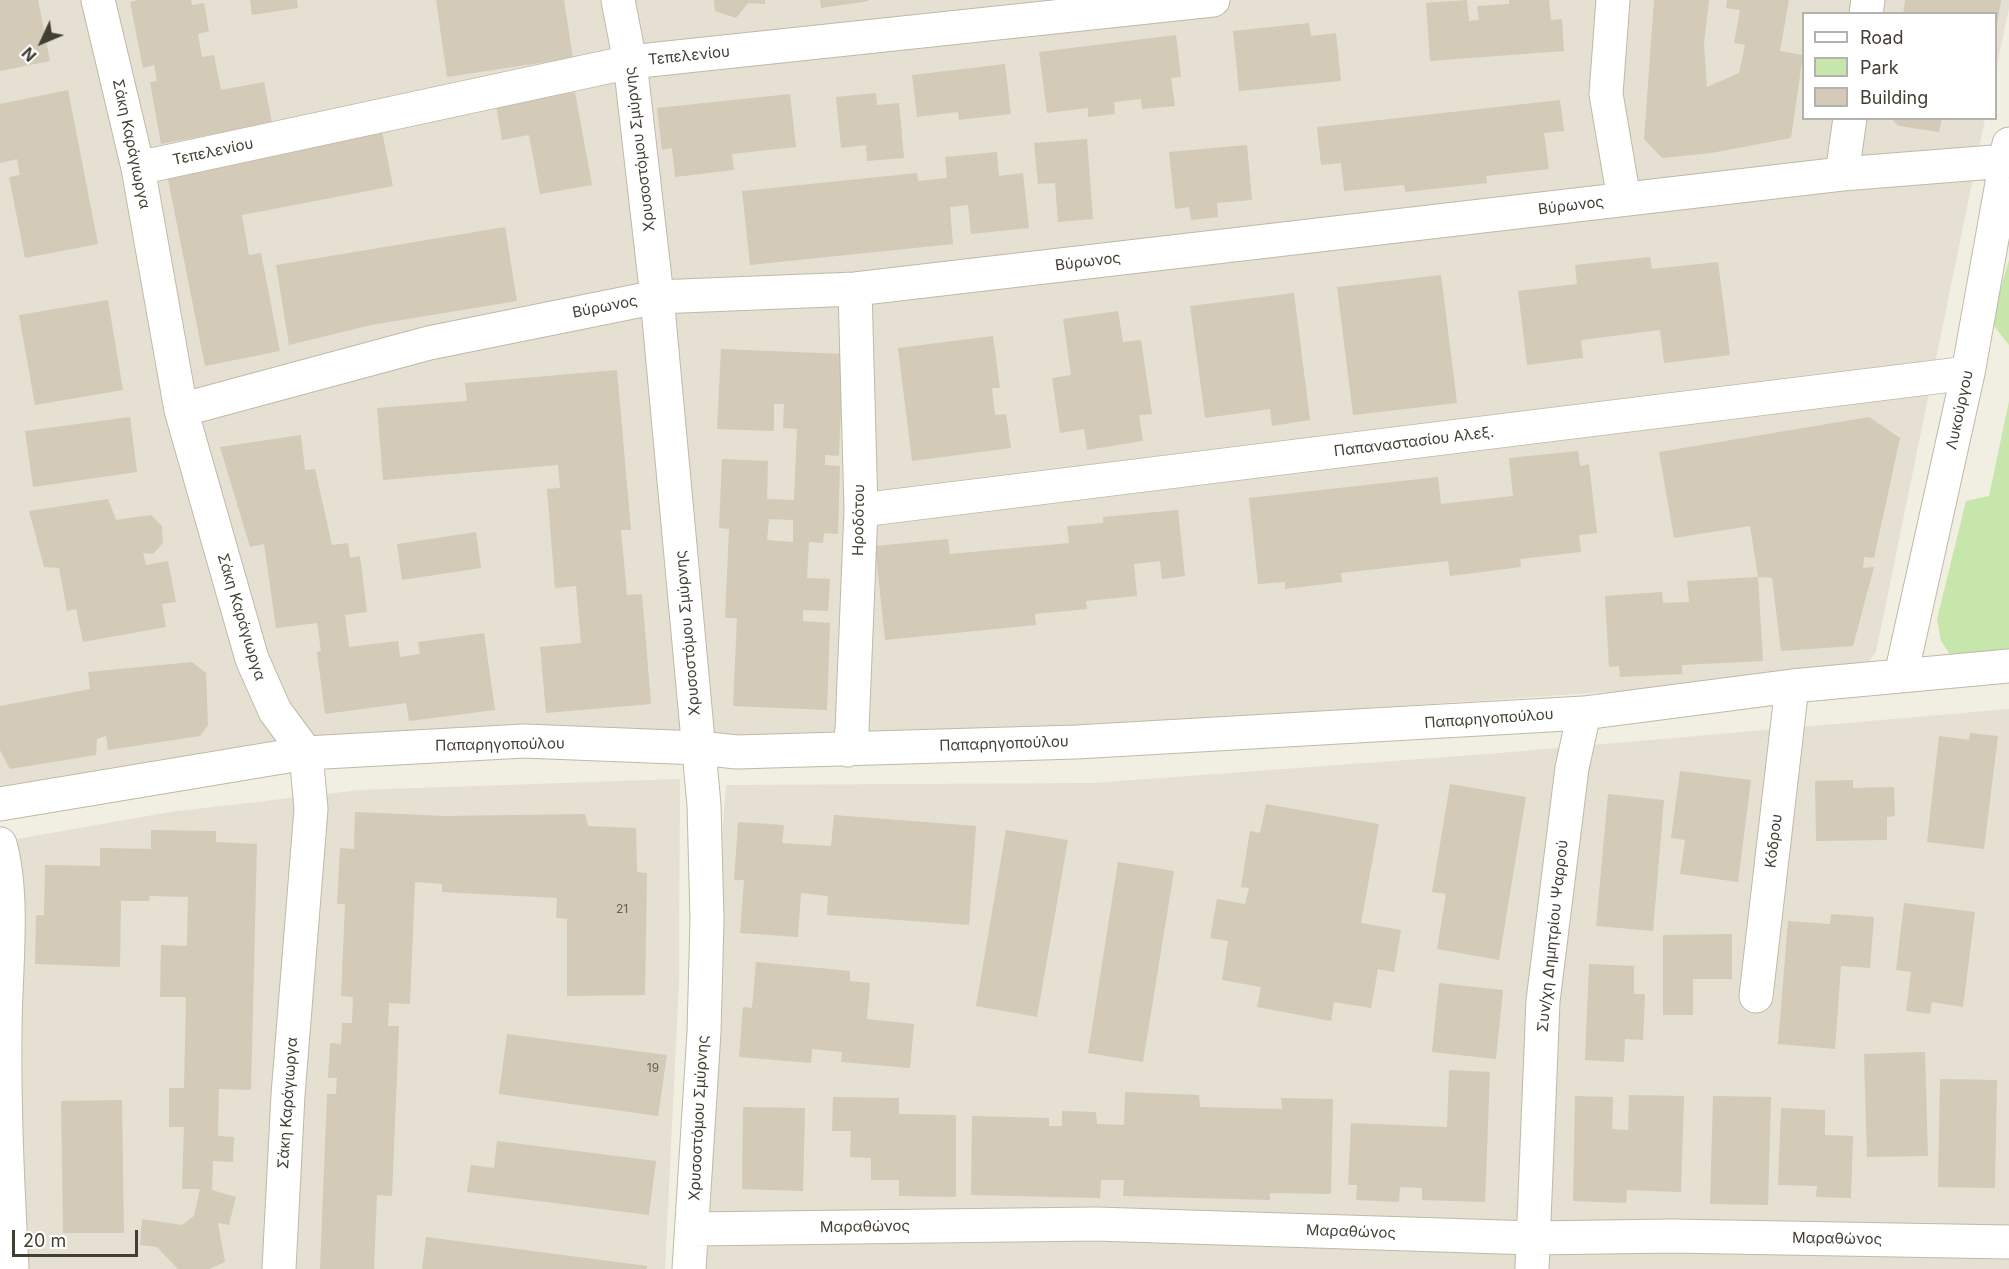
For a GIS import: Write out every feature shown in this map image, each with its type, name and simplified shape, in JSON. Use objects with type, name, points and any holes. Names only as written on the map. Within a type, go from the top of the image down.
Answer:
[{"type":"street","name":"Σάκη Καράγιωργα","points":[[98,0],[138,168],[181,410],[252,659],[275,711],[306,753],[311,809],[288,1095],[279,1269]]},
{"type":"street","name":"Χρυσοστόμου Σμύρνης","points":[[618,0],[630,62],[657,297],[704,805],[707,919],[704,1032],[689,1269]]},
{"type":"street","name":"Τεπελενίου","points":[[138,168],[630,62],[1213,0]]},
{"type":"street","points":[[1613,0],[1606,94],[1624,199]]},
{"type":"street","points":[[1842,174],[1850,120]]},
{"type":"street","name":"Βύρωνος","points":[[181,410],[429,342],[657,297],[855,290],[1842,174],[2007,152]]},
{"type":"street","name":"Λυκούργου","points":[[1901,675],[1968,373],[2007,152]]},
{"type":"street","name":"Ηροδότου","points":[[848,750],[852,730],[861,510],[855,290]]},
{"type":"street","name":"Παπαναστασίου Αλεξ.","points":[[861,510],[1968,373]]},
{"type":"street","name":"Παπαρηγοπούλου","points":[[0,804],[306,753],[524,741],[699,748],[737,752],[1142,739],[1584,713],[1792,686],[2009,666]]},
{"type":"street","name":"Κόδρου","points":[[1756,996],[1792,686]]},
{"type":"street","name":"Συν/χη Δημητρίου Ψαρρού","points":[[1533,1253],[1543,1000],[1572,768],[1584,713]]},
{"type":"street","points":[[0,844],[4,859],[7,902],[4,1101],[12,1269]]},
{"type":"street","name":"Μαραθώνος","points":[[692,1229],[1096,1224],[1533,1253],[1672,1236],[2009,1242]]},
{"type":"shaded area","points":[[0,0],[2009,0],[1997,65],[1997,12],[1802,12],[1802,120],[1985,120],[1876,652],[1859,675],[927,738],[313,747],[0,805]]},
{"type":"shaded area","points":[[2009,709],[2009,1269],[688,1269],[726,785],[1093,783],[1488,754]]},
{"type":"shaded area","points":[[680,779],[679,982],[665,1269],[0,1269],[0,842],[170,812],[360,790]]},
{"type":"green space","points":[[2009,260],[2009,345],[1991,322]]},
{"type":"green space","points":[[2009,401],[2009,652],[1951,656],[1941,641],[1937,619],[1966,501],[1989,496]]},
{"type":"building","points":[[0,0],[38,0],[50,61],[0,71]]},
{"type":"building","points":[[191,0],[192,5],[204,3],[209,31],[198,34],[202,57],[214,55],[221,90],[264,82],[272,123],[161,144],[150,82],[157,81],[154,65],[143,68],[130,2]]},
{"type":"building","points":[[250,0],[297,0],[298,8],[252,15]]},
{"type":"building","points":[[436,0],[564,0],[573,58],[447,77]]},
{"type":"building","points":[[714,0],[765,0],[765,4],[748,3],[736,18],[715,11]]},
{"type":"building","points":[[820,0],[868,0],[869,1],[821,8]]},
{"type":"building","points":[[1467,0],[1469,21],[1479,20],[1477,6],[1509,4],[1509,0],[1549,0],[1551,20],[1562,19],[1564,51],[1430,61],[1426,3]]},
{"type":"building","points":[[1654,0],[1709,0],[1704,44],[1707,87],[1739,73],[1745,45],[1734,43],[1740,10],[1726,8],[1727,0],[1789,0],[1780,51],[1802,55],[1791,138],[1711,153],[1662,158],[1644,139]]},
{"type":"building","points":[[1905,0],[2001,0],[1997,25],[1997,12],[1903,12]]},
{"type":"building","points":[[1309,23],[1311,36],[1336,33],[1341,81],[1239,91],[1233,31]]},
{"type":"building","points":[[1176,35],[1181,77],[1171,78],[1175,106],[1142,109],[1141,99],[1114,102],[1115,114],[1088,117],[1088,108],[1047,113],[1039,52]]},
{"type":"building","points":[[1005,64],[1011,114],[959,120],[958,112],[917,117],[912,75]]},
{"type":"building","points":[[68,90],[98,244],[25,258],[9,177],[20,175],[17,159],[0,163],[0,104]]},
{"type":"building","points":[[575,92],[592,185],[540,194],[529,135],[502,140],[496,105]]},
{"type":"building","points":[[876,93],[877,105],[899,103],[904,158],[867,161],[866,145],[841,148],[836,97]]},
{"type":"building","points":[[790,94],[796,147],[732,154],[734,170],[675,177],[672,148],[662,150],[657,108]]},
{"type":"building","points":[[1560,100],[1564,131],[1544,133],[1549,169],[1486,176],[1487,183],[1405,192],[1404,185],[1344,191],[1341,163],[1321,165],[1317,127]]},
{"type":"building","points":[[1892,120],[1942,120],[1939,132],[1899,126]]},
{"type":"building","points":[[382,131],[393,186],[242,215],[249,255],[261,253],[280,351],[205,366],[167,174]]},
{"type":"building","points":[[1087,139],[1093,219],[1058,222],[1055,183],[1038,184],[1034,143]]},
{"type":"building","points":[[1247,145],[1252,200],[1217,203],[1218,217],[1191,220],[1189,207],[1175,209],[1169,152]]},
{"type":"building","points":[[997,152],[999,176],[1023,173],[1029,228],[971,234],[968,205],[950,207],[953,244],[750,265],[742,191],[917,173],[918,181],[947,178],[945,157]]},
{"type":"building","points":[[505,227],[517,301],[371,325],[289,345],[276,265]]},
{"type":"building","points":[[1650,257],[1652,269],[1718,262],[1730,355],[1664,363],[1660,330],[1581,340],[1583,358],[1527,365],[1518,291],[1577,284],[1575,265]]},
{"type":"building","points":[[1441,275],[1457,403],[1353,415],[1337,287]]},
{"type":"building","points":[[1294,293],[1310,420],[1272,426],[1270,409],[1205,418],[1190,306]]},
{"type":"building","points":[[108,300],[123,390],[35,405],[19,315]]},
{"type":"building","points":[[1118,311],[1123,342],[1141,340],[1152,414],[1139,415],[1143,441],[1087,450],[1084,429],[1060,433],[1052,378],[1071,375],[1063,319]]},
{"type":"building","points":[[993,336],[1000,388],[992,388],[995,415],[1006,414],[1011,448],[912,461],[898,348]]},
{"type":"building","points":[[721,349],[843,354],[839,456],[825,455],[825,465],[840,466],[838,534],[824,533],[823,543],[809,542],[807,578],[830,579],[828,611],[803,610],[803,621],[830,623],[827,710],[733,706],[737,618],[725,618],[729,529],[719,528],[722,459],[768,461],[767,499],[794,500],[797,429],[783,428],[784,404],[774,404],[774,431],[717,429]],"holes":[[[769,519],[793,520],[793,542],[767,540]]]},
{"type":"building","points":[[617,370],[631,530],[621,530],[627,595],[642,594],[651,704],[546,713],[540,647],[581,643],[576,586],[555,588],[547,489],[560,488],[558,465],[383,480],[377,408],[467,401],[465,383]]},
{"type":"building","points":[[130,417],[137,472],[33,487],[25,431]]},
{"type":"building","points":[[1869,417],[1900,438],[1874,558],[1864,557],[1863,568],[1874,567],[1853,646],[1781,651],[1772,578],[1758,577],[1750,526],[1674,538],[1659,452]]},
{"type":"building","points":[[301,435],[305,470],[315,469],[332,545],[348,543],[350,558],[360,556],[367,612],[345,615],[349,647],[398,641],[400,657],[420,654],[418,642],[484,633],[495,710],[409,721],[406,703],[325,714],[317,652],[321,651],[317,623],[276,628],[264,544],[250,547],[220,447]]},
{"type":"building","points":[[1578,451],[1580,466],[1589,464],[1597,533],[1579,535],[1581,552],[1520,559],[1521,567],[1450,576],[1448,561],[1341,573],[1342,582],[1285,589],[1285,582],[1258,584],[1249,498],[1438,477],[1441,504],[1513,496],[1509,458]]},
{"type":"building","points":[[108,499],[116,520],[151,515],[162,526],[163,543],[153,554],[143,553],[146,565],[168,561],[176,602],[162,604],[166,627],[83,642],[76,609],[67,611],[59,568],[44,567],[29,511]]},
{"type":"building","points":[[1178,510],[1185,576],[1162,579],[1160,561],[1134,564],[1137,596],[1086,601],[1087,609],[1035,614],[1036,625],[885,640],[875,546],[948,539],[950,554],[1069,543],[1067,526],[1103,523],[1103,517]]},
{"type":"building","points":[[476,532],[481,568],[402,580],[397,544]]},
{"type":"building","points":[[1758,577],[1763,661],[1682,665],[1682,674],[1620,677],[1619,666],[1609,667],[1605,596],[1662,592],[1663,603],[1689,602],[1687,581]]},
{"type":"building","points":[[192,662],[206,673],[208,725],[200,736],[108,750],[106,736],[97,739],[96,755],[10,769],[0,750],[0,706],[90,689],[88,672]]},
{"type":"building","points":[[1970,733],[1998,736],[1984,849],[1927,842],[1939,736],[1969,740]]},
{"type":"building","points":[[1680,771],[1751,780],[1738,882],[1680,874],[1685,840],[1671,838]]},
{"type":"building","points":[[1853,780],[1853,788],[1894,787],[1895,816],[1887,817],[1887,840],[1816,841],[1815,781]]},
{"type":"building","points":[[1450,784],[1526,797],[1499,960],[1437,949],[1446,894],[1432,892]]},
{"type":"building","points":[[1608,794],[1664,800],[1653,931],[1596,926]]},
{"type":"building","points":[[1266,804],[1379,824],[1361,923],[1401,930],[1394,972],[1378,969],[1371,1008],[1334,1002],[1331,1021],[1257,1007],[1261,987],[1222,980],[1228,941],[1210,938],[1217,899],[1245,904],[1249,888],[1241,887],[1250,831],[1260,833]]},
{"type":"building","points":[[355,812],[445,816],[585,814],[588,826],[636,828],[637,872],[647,873],[645,995],[567,996],[567,919],[556,918],[557,898],[442,892],[442,884],[415,882],[410,1004],[389,1003],[388,1026],[399,1026],[392,1196],[377,1195],[374,1269],[320,1269],[327,1094],[336,1094],[337,1078],[328,1078],[330,1043],[341,1044],[342,1023],[352,1023],[353,997],[341,996],[345,904],[337,904],[340,848],[354,849]]},
{"type":"building","points":[[834,815],[976,826],[969,925],[827,915],[828,896],[801,893],[798,937],[740,933],[744,880],[734,880],[738,822],[784,825],[782,843],[831,846]]},
{"type":"building","points":[[151,830],[216,831],[216,842],[257,844],[251,1090],[219,1089],[218,1136],[234,1137],[233,1162],[213,1161],[212,1190],[236,1197],[229,1225],[218,1223],[225,1262],[209,1269],[178,1269],[157,1247],[140,1245],[142,1219],[182,1225],[194,1216],[200,1189],[182,1189],[184,1127],[169,1127],[169,1088],[184,1088],[186,997],[160,997],[161,945],[187,946],[188,897],[150,896],[149,901],[121,901],[120,967],[35,964],[36,915],[44,915],[45,865],[100,866],[100,848],[151,849]]},
{"type":"building","points":[[1006,830],[1068,840],[1037,1017],[976,1006]]},
{"type":"building","points":[[1118,862],[1174,871],[1143,1062],[1088,1053]]},
{"type":"building","points":[[1904,903],[1975,912],[1963,1007],[1932,1002],[1930,1014],[1906,1011],[1911,972],[1896,970]]},
{"type":"building","points":[[1831,914],[1874,917],[1870,968],[1841,966],[1835,1049],[1778,1044],[1788,921],[1830,924]]},
{"type":"building","points":[[1732,934],[1732,979],[1693,979],[1693,1015],[1663,1015],[1663,935]]},
{"type":"building","points":[[756,962],[850,971],[850,981],[870,983],[867,1019],[914,1024],[910,1068],[841,1062],[842,1052],[812,1049],[811,1063],[739,1057],[743,1007],[752,1008]]},
{"type":"building","points":[[1589,964],[1634,966],[1634,994],[1645,994],[1643,1040],[1625,1039],[1624,1062],[1585,1060]]},
{"type":"building","points":[[1439,983],[1503,990],[1496,1059],[1432,1052]]},
{"type":"building","points":[[507,1034],[667,1055],[658,1116],[499,1094]]},
{"type":"building","points":[[1925,1052],[1928,1156],[1867,1157],[1864,1054]]},
{"type":"building","points":[[1449,1070],[1490,1072],[1485,1202],[1422,1200],[1422,1188],[1400,1187],[1399,1202],[1356,1200],[1357,1185],[1348,1185],[1351,1123],[1447,1127]]},
{"type":"building","points":[[1940,1079],[1997,1080],[1995,1188],[1938,1187]]},
{"type":"building","points":[[1125,1092],[1199,1095],[1200,1107],[1282,1109],[1281,1098],[1333,1099],[1331,1194],[1270,1193],[1270,1200],[1123,1196],[1124,1180],[1101,1180],[1100,1198],[971,1195],[972,1116],[1049,1118],[1049,1126],[1062,1126],[1062,1111],[1096,1112],[1097,1124],[1124,1125]]},
{"type":"building","points":[[1629,1095],[1684,1096],[1681,1192],[1627,1190],[1626,1203],[1573,1201],[1575,1096],[1613,1097],[1612,1129],[1628,1130]]},
{"type":"building","points":[[1713,1096],[1771,1097],[1768,1205],[1710,1204]]},
{"type":"building","points":[[833,1097],[899,1098],[899,1114],[956,1115],[956,1197],[899,1196],[899,1180],[871,1180],[871,1158],[850,1157],[851,1131],[832,1131]]},
{"type":"building","points":[[122,1100],[124,1233],[63,1233],[61,1101]]},
{"type":"building","points":[[743,1107],[805,1108],[803,1191],[742,1189]]},
{"type":"building","points":[[1781,1108],[1825,1110],[1825,1135],[1853,1136],[1851,1198],[1816,1197],[1817,1186],[1778,1185]]},
{"type":"building","points":[[497,1141],[656,1161],[649,1215],[467,1192],[471,1165],[494,1168]]},
{"type":"building","points":[[426,1237],[647,1266],[647,1269],[422,1269]]}]
